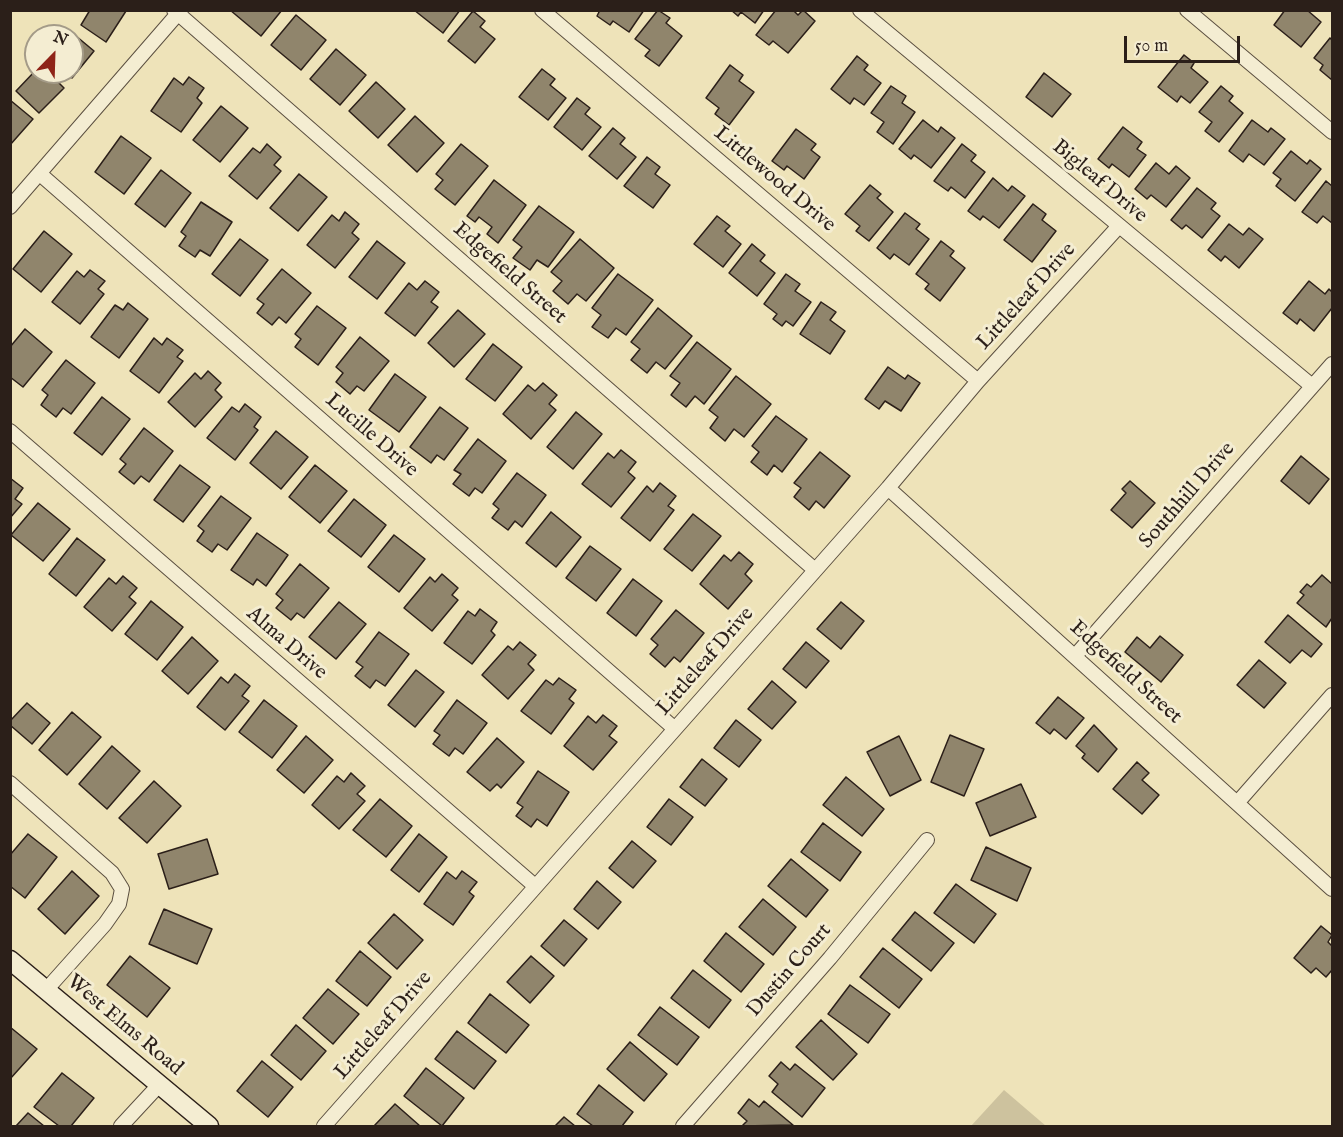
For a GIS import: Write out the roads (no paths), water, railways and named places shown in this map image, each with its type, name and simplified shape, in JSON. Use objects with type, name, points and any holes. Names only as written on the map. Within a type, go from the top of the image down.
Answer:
[{"type":"main road","name":"West Elms Road","points":[[12,964],[209,1126]]},
{"type":"street","name":"Littlewood Drive","points":[[542,10],[978,381]]},
{"type":"street","name":"Bigleaf Drive","points":[[860,10],[1312,386]]},
{"type":"street","points":[[1186,10],[1332,132]]},
{"type":"street","points":[[10,207],[178,12]]},
{"type":"street","name":"Edgefield Street","points":[[178,12],[815,570]]},
{"type":"street","name":"Lucille Drive","points":[[40,174],[675,729]]},
{"type":"street","name":"Littleleaf Drive","points":[[324,1126],[888,488],[978,381],[1119,226]]},
{"type":"street","name":"Southhill Drive","points":[[1075,656],[1332,364]]},
{"type":"street","name":"Alma Drive","points":[[10,432],[535,886]]},
{"type":"street","name":"Edgefield Street","points":[[888,488],[1332,889]]},
{"type":"street","points":[[1238,802],[1332,695]]},
{"type":"street","points":[[10,783],[112,873],[122,889],[119,904],[105,924],[45,990]]},
{"type":"street","name":"Dustin Court","points":[[683,1126],[830,958],[927,840]]},
{"type":"street","points":[[121,1126],[159,1085]]}]
